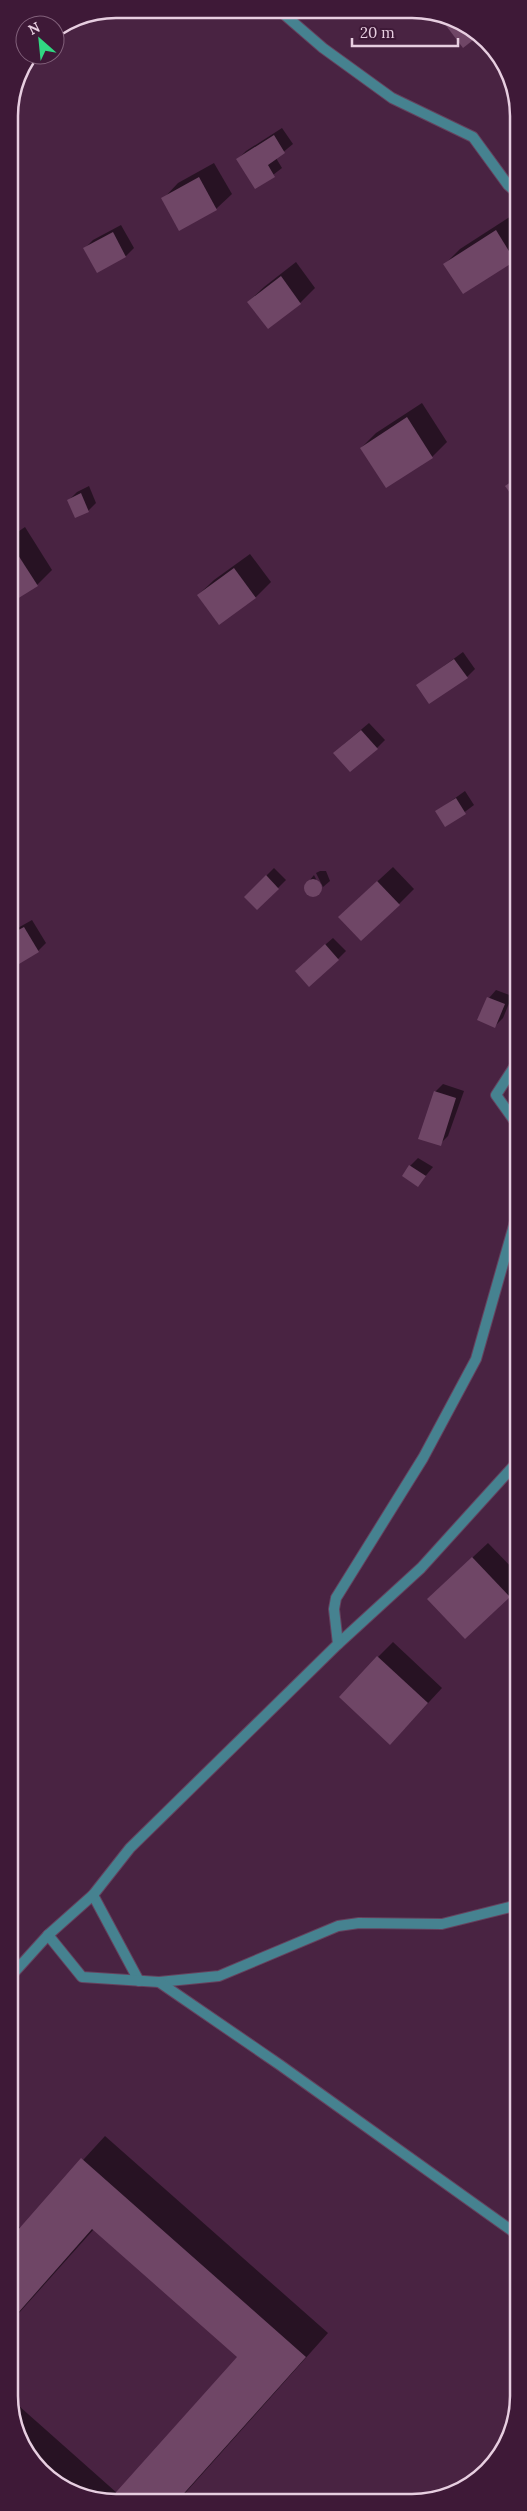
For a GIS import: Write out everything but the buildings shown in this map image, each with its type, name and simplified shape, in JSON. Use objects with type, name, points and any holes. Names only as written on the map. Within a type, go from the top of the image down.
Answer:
[{"type":"street","points":[[288,18],[323,48],[392,98],[473,137],[510,187]]},
{"type":"street","points":[[510,1074],[496,1095],[510,1114]]},
{"type":"street","points":[[338,1644],[334,1609],[336,1598],[423,1458],[476,1360],[510,1240]]},
{"type":"street","points":[[18,1968],[48,1935],[93,1895],[130,1848],[338,1644],[421,1568],[509,1470]]},
{"type":"street","points":[[93,1895],[139,1980]]},
{"type":"street","points":[[48,1935],[82,1977],[159,1982],[220,1976],[250,1965],[338,1926],[359,1923],[442,1924],[509,1907]]},
{"type":"street","points":[[159,1982],[280,2065],[509,2228]]}]
